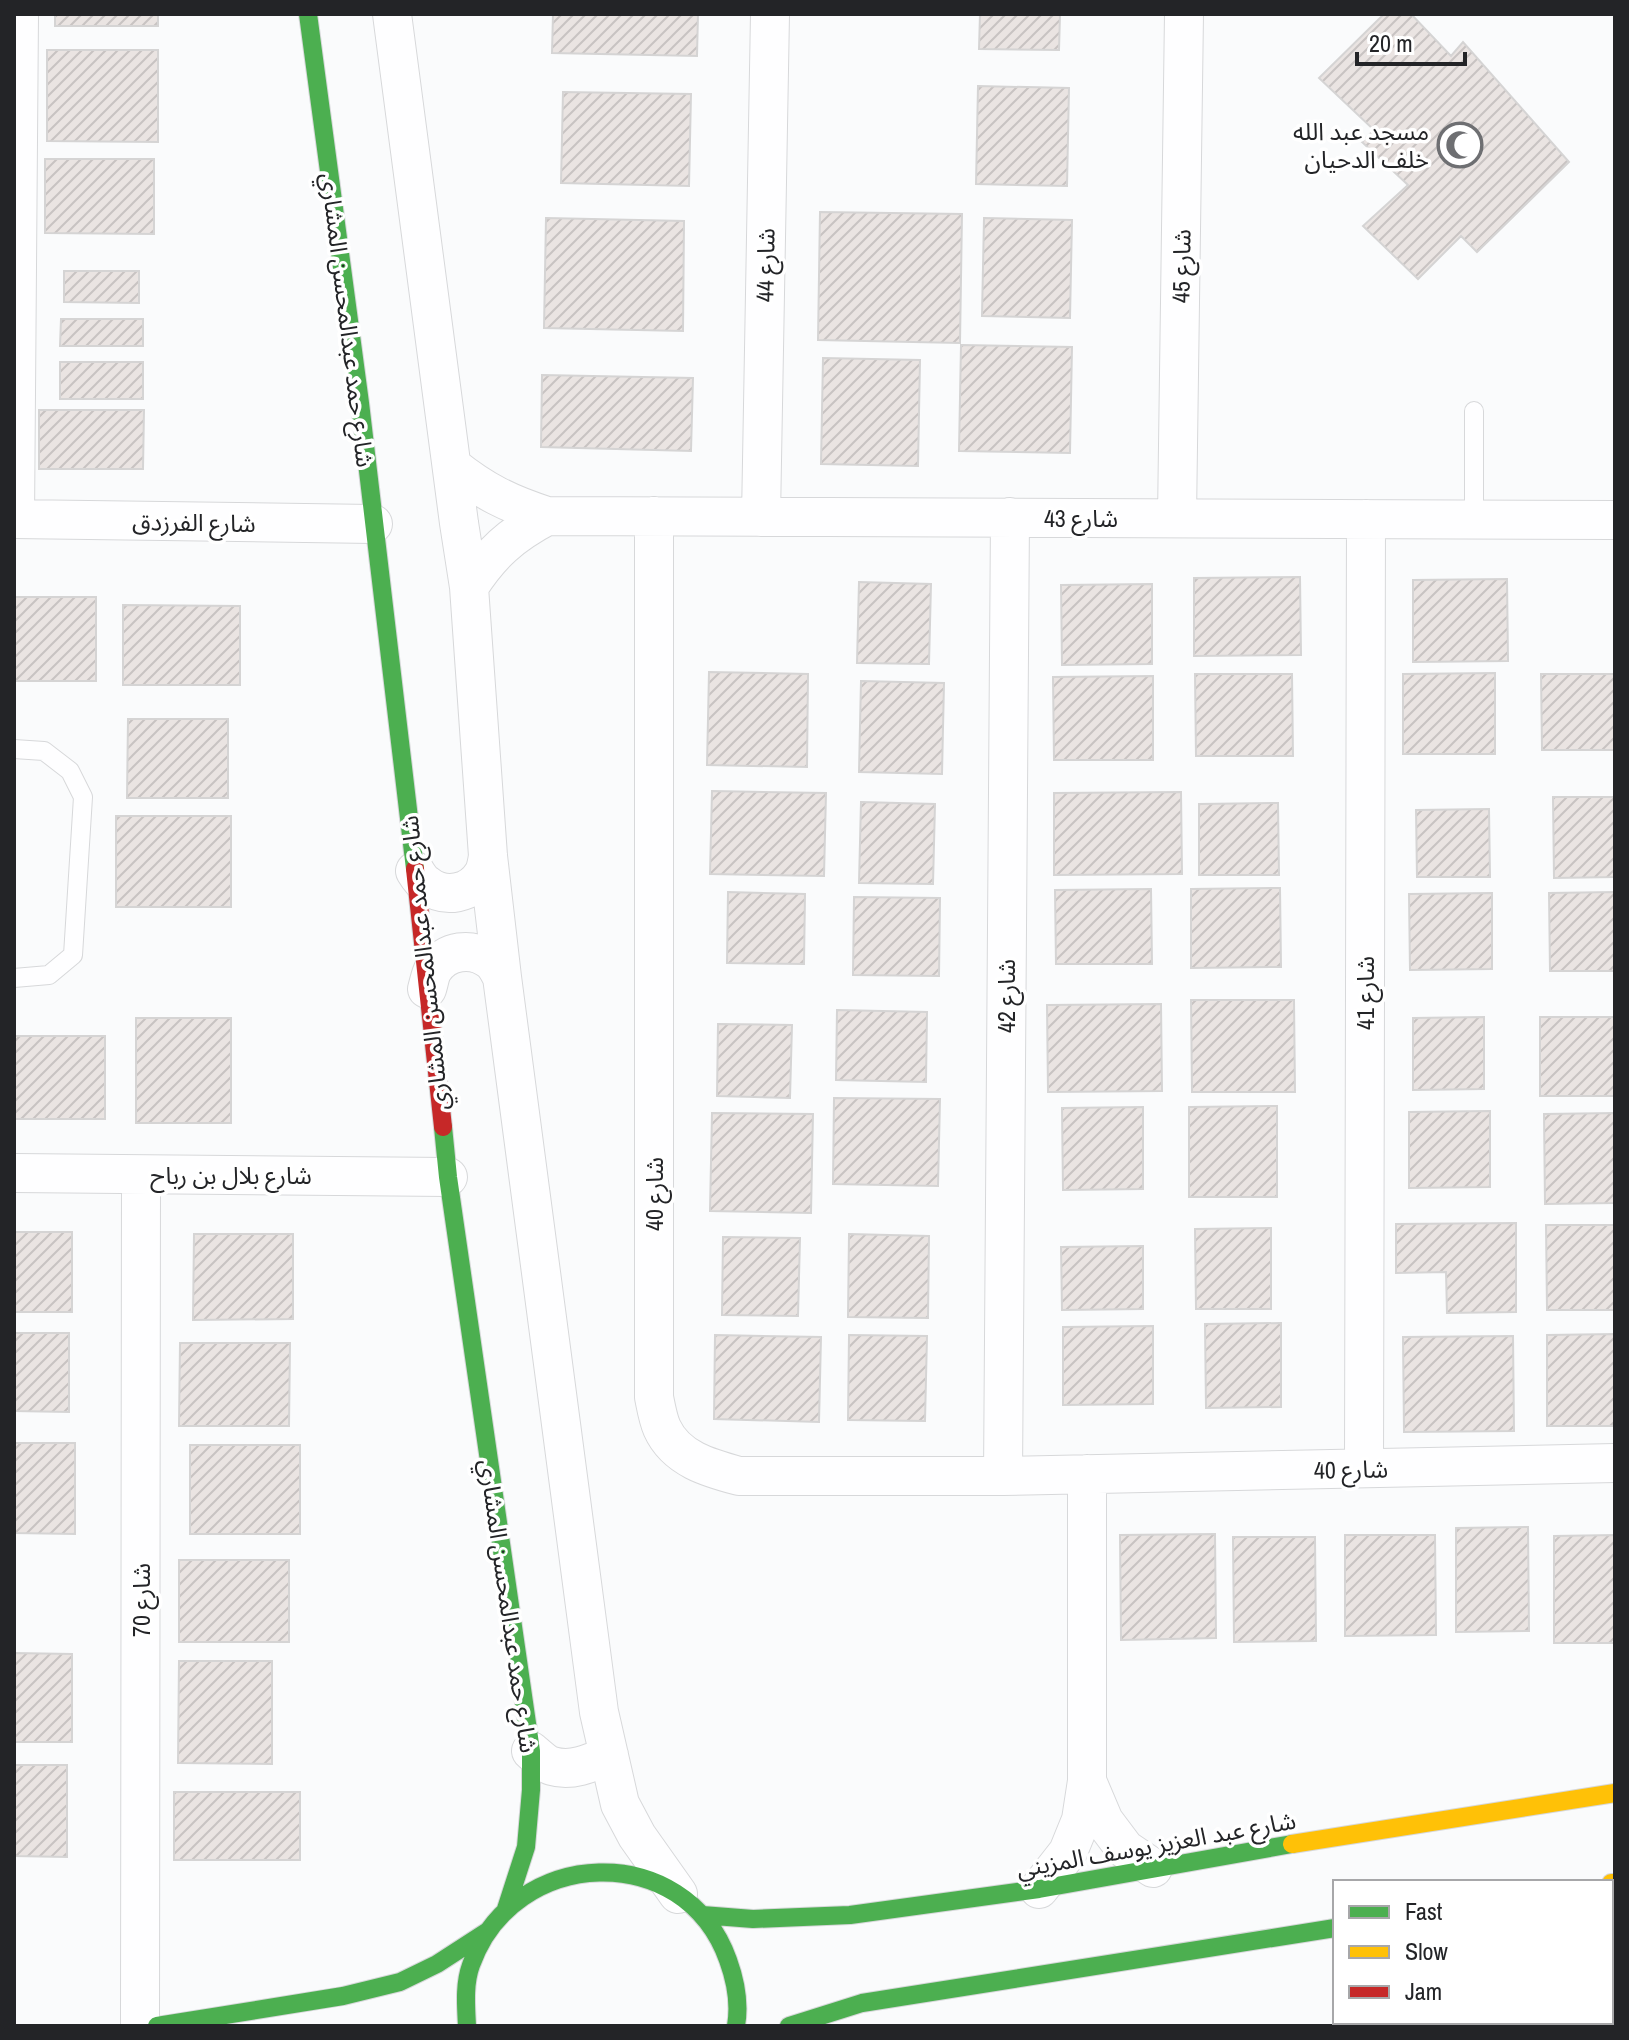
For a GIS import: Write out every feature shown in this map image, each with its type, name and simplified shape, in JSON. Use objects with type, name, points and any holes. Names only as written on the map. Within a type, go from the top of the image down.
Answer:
[{"type":"street","points":[[15,519],[19,14]]},
{"type":"street","name":"شارع حمد عبدالمحسن المشاري","points":[[308,14],[360,403],[448,1177],[531,1751],[526,1847],[506,1909]]},
{"type":"street","points":[[392,14],[469,587],[488,856],[502,977],[599,1712],[620,1804],[637,1836],[724,1946],[736,1981],[736,2026]]},
{"type":"street","name":"شارع 44","points":[[761,517],[770,14]]},
{"type":"street","name":"شارع 45","points":[[1177,518],[1184,14]]},
{"type":"street","name":"شارع 43","points":[[452,466],[496,497],[547,516],[1615,520]]},
{"type":"street","points":[[469,587],[483,565],[502,545],[523,528],[547,516]]},
{"type":"street","name":"شارع 40","points":[[654,516],[654,1397],[662,1429],[678,1450],[704,1467],[739,1476],[1003,1476],[1615,1463]]},
{"type":"street","name":"شارع 42","points":[[1003,1476],[1010,517]]},
{"type":"street","name":"شارع الفرزدق","points":[[15,519],[373,524]]},
{"type":"street","name":"شارع 41","points":[[1364,1468],[1366,519]]},
{"type":"street","points":[[415,871],[425,884],[440,892],[457,893],[473,886],[484,873],[488,856]]},
{"type":"street","points":[[427,989],[431,971],[443,958],[459,951],[478,953],[493,962],[502,977]]},
{"type":"street","name":"شارع بلال بن رباح","points":[[14,1173],[448,1177]]},
{"type":"street","name":"شارع 70","points":[[140,2026],[141,1175]]},
{"type":"street","points":[[1039,1889],[1068,1852],[1081,1820],[1087,1781],[1087,1474]]},
{"type":"street","points":[[531,1751],[550,1766],[571,1768],[609,1755]]},
{"type":"street","points":[[1087,1781],[1104,1821],[1125,1849],[1153,1868]]},
{"type":"street","name":"شارع عبد العزيز يوسف المزيني","points":[[690,1904],[753,1919],[850,1915],[1039,1889],[1238,1853],[1615,1793]]},
{"type":"street","points":[[467,2026],[465,2002],[471,1965],[488,1931],[506,1909],[536,1887],[570,1873],[608,1870],[644,1877],[690,1904]]},
{"type":"street","points":[[789,2026],[862,2003],[1333,1928]]},
{"type":"street","points":[[157,2026],[343,1996],[400,1982],[437,1964],[488,1931]]},
{"type":"lane","points":[[1474,411],[1474,519]]},
{"type":"lane","points":[[14,749],[44,751],[70,771],[83,797],[73,955],[49,975],[14,978]]},
{"type":"building","points":[[55,14],[158,14],[158,26],[55,26]]},
{"type":"building","points":[[553,14],[698,14],[697,56],[552,53]]},
{"type":"building","points":[[980,14],[1060,14],[1059,50],[979,49]]},
{"type":"building","name":"مسجد عبد الله خلف الدحيان","points":[[1384,14],[1411,14],[1451,56],[1463,42],[1569,162],[1477,252],[1461,236],[1418,279],[1363,226],[1408,185],[1362,142],[1374,130],[1319,78]]},
{"type":"building","points":[[47,50],[158,50],[158,142],[47,141]]},
{"type":"building","points":[[978,86],[1069,88],[1067,186],[976,184]]},
{"type":"building","points":[[563,92],[691,94],[689,186],[561,183]]},
{"type":"building","points":[[45,159],[154,159],[154,234],[45,233]]},
{"type":"building","points":[[820,212],[962,214],[960,343],[818,340]]},
{"type":"building","points":[[546,218],[684,221],[683,331],[544,328]]},
{"type":"building","points":[[984,218],[1072,220],[1070,318],[982,316]]},
{"type":"building","points":[[64,271],[139,271],[139,303],[64,302]]},
{"type":"building","points":[[61,319],[143,319],[143,346],[60,346]]},
{"type":"building","points":[[961,345],[1072,347],[1070,453],[959,451]]},
{"type":"building","points":[[823,358],[920,360],[918,466],[821,464]]},
{"type":"building","points":[[60,362],[143,362],[143,399],[60,399]]},
{"type":"building","points":[[542,375],[693,378],[691,451],[541,447]]},
{"type":"building","points":[[39,410],[144,410],[143,469],[39,469]]},
{"type":"building","points":[[1300,577],[1301,655],[1194,656],[1194,578]]},
{"type":"building","points":[[1507,579],[1508,661],[1413,662],[1413,580]]},
{"type":"building","points":[[859,582],[931,584],[929,664],[857,663]]},
{"type":"building","points":[[1152,584],[1152,664],[1062,665],[1061,585]]},
{"type":"building","points":[[14,597],[96,597],[96,681],[14,681]]},
{"type":"building","points":[[123,605],[240,606],[240,685],[123,685]]},
{"type":"building","points":[[709,672],[808,674],[807,767],[707,765]]},
{"type":"building","points":[[1495,673],[1495,754],[1403,754],[1403,674]]},
{"type":"building","points":[[1195,674],[1292,674],[1293,756],[1196,756]]},
{"type":"building","points":[[1541,674],[1615,674],[1615,750],[1542,750]]},
{"type":"building","points":[[1153,676],[1153,760],[1054,760],[1053,677]]},
{"type":"building","points":[[861,681],[944,683],[942,774],[859,772]]},
{"type":"building","points":[[128,719],[228,719],[228,798],[127,798]]},
{"type":"building","points":[[712,791],[826,793],[824,876],[710,874]]},
{"type":"building","points":[[1181,792],[1182,874],[1054,875],[1054,793]]},
{"type":"building","points":[[1553,797],[1615,797],[1615,877],[1554,878]]},
{"type":"building","points":[[861,802],[935,804],[933,884],[859,883]]},
{"type":"building","points":[[1278,803],[1279,875],[1199,875],[1199,804]]},
{"type":"building","points":[[1489,809],[1490,877],[1417,877],[1416,810]]},
{"type":"building","points":[[116,816],[231,816],[231,907],[116,907]]},
{"type":"building","points":[[1280,888],[1281,967],[1191,968],[1191,889]]},
{"type":"building","points":[[1151,889],[1152,964],[1056,964],[1055,890]]},
{"type":"building","points":[[728,892],[805,894],[804,964],[727,963]]},
{"type":"building","points":[[1615,892],[1615,971],[1550,971],[1549,893]]},
{"type":"building","points":[[1492,893],[1492,969],[1410,970],[1409,894]]},
{"type":"building","points":[[854,897],[940,898],[939,976],[853,975]]},
{"type":"building","points":[[1191,1000],[1294,1000],[1295,1092],[1192,1092]]},
{"type":"building","points":[[1161,1004],[1162,1091],[1048,1092],[1047,1005]]},
{"type":"building","points":[[837,1010],[927,1012],[926,1082],[836,1080]]},
{"type":"building","points":[[1484,1017],[1484,1089],[1413,1090],[1413,1018]]},
{"type":"building","points":[[1540,1017],[1615,1017],[1615,1096],[1540,1096]]},
{"type":"building","points":[[136,1018],[231,1018],[231,1123],[136,1123]]},
{"type":"building","points":[[718,1024],[792,1025],[790,1098],[717,1096]]},
{"type":"building","points":[[14,1036],[105,1036],[105,1119],[14,1119]]},
{"type":"building","points":[[834,1098],[940,1099],[938,1186],[833,1184]]},
{"type":"building","points":[[1277,1106],[1277,1197],[1189,1197],[1189,1107]]},
{"type":"building","points":[[1143,1107],[1143,1189],[1063,1190],[1062,1108]]},
{"type":"building","points":[[1490,1111],[1490,1187],[1409,1188],[1409,1112]]},
{"type":"building","points":[[712,1113],[813,1114],[811,1213],[710,1211]]},
{"type":"building","points":[[1615,1113],[1615,1203],[1545,1204],[1544,1114]]},
{"type":"building","points":[[1516,1223],[1516,1312],[1447,1313],[1446,1272],[1396,1273],[1396,1224]]},
{"type":"building","points":[[1546,1225],[1615,1225],[1615,1310],[1547,1310]]},
{"type":"building","points":[[1271,1228],[1271,1309],[1196,1309],[1195,1229]]},
{"type":"building","points":[[14,1232],[72,1232],[72,1312],[14,1312]]},
{"type":"building","points":[[194,1234],[293,1234],[293,1319],[193,1320]]},
{"type":"building","points":[[849,1234],[929,1236],[928,1318],[848,1317]]},
{"type":"building","points":[[723,1237],[800,1238],[798,1316],[722,1315]]},
{"type":"building","points":[[1143,1246],[1143,1309],[1062,1310],[1061,1247]]},
{"type":"building","points":[[1281,1323],[1281,1407],[1206,1408],[1205,1324]]},
{"type":"building","points":[[1153,1326],[1153,1404],[1063,1405],[1063,1327]]},
{"type":"building","points":[[14,1333],[69,1333],[69,1412],[14,1411]]},
{"type":"building","points":[[1615,1334],[1615,1426],[1547,1426],[1547,1335]]},
{"type":"building","points":[[715,1335],[821,1337],[819,1422],[714,1419]]},
{"type":"building","points":[[849,1335],[927,1336],[925,1421],[848,1420]]},
{"type":"building","points":[[1513,1336],[1514,1431],[1404,1432],[1403,1337]]},
{"type":"building","points":[[180,1343],[290,1343],[289,1426],[179,1426]]},
{"type":"building","points":[[14,1443],[75,1443],[75,1534],[14,1533]]},
{"type":"building","points":[[190,1445],[300,1445],[300,1534],[190,1534]]},
{"type":"building","points":[[1528,1527],[1529,1631],[1456,1632],[1456,1528]]},
{"type":"building","points":[[1215,1534],[1216,1638],[1121,1640],[1120,1535]]},
{"type":"building","points":[[1345,1535],[1435,1535],[1436,1635],[1345,1636]]},
{"type":"building","points":[[1615,1535],[1615,1643],[1554,1643],[1554,1536]]},
{"type":"building","points":[[1233,1537],[1315,1537],[1316,1641],[1234,1642]]},
{"type":"building","points":[[179,1560],[289,1560],[289,1642],[179,1642]]},
{"type":"building","points":[[14,1653],[72,1654],[72,1742],[14,1742]]},
{"type":"building","points":[[179,1661],[272,1661],[272,1764],[178,1763]]},
{"type":"building","points":[[14,1765],[67,1765],[67,1857],[14,1856]]},
{"type":"building","points":[[174,1792],[300,1792],[300,1860],[174,1860]]},
{"type":"traffic: fast","points":[[308,14],[360,403],[415,869]]},
{"type":"traffic: fast","points":[[443,1127],[531,1751],[526,1847],[506,1909]]},
{"type":"traffic: fast","points":[[702,1915],[753,1919],[850,1915],[1039,1889],[1292,1844]]},
{"type":"traffic: fast","points":[[467,2026],[469,1972],[492,1926],[523,1897],[559,1879],[599,1872],[639,1877],[676,1893],[706,1921],[728,1960],[733,1976],[737,2001],[736,2026]]},
{"type":"traffic: fast","points":[[789,2026],[862,2003],[1333,1928]]},
{"type":"traffic: fast","points":[[157,2026],[343,1996],[400,1982],[437,1964],[488,1931]]},
{"type":"traffic: slow","points":[[1292,1844],[1615,1793]]},
{"type":"traffic: jam","points":[[415,869],[443,1127]]},
{"type":"place","name":"مسجد عبد الله خلف الدحيان","points":[[1460,145]]}]
